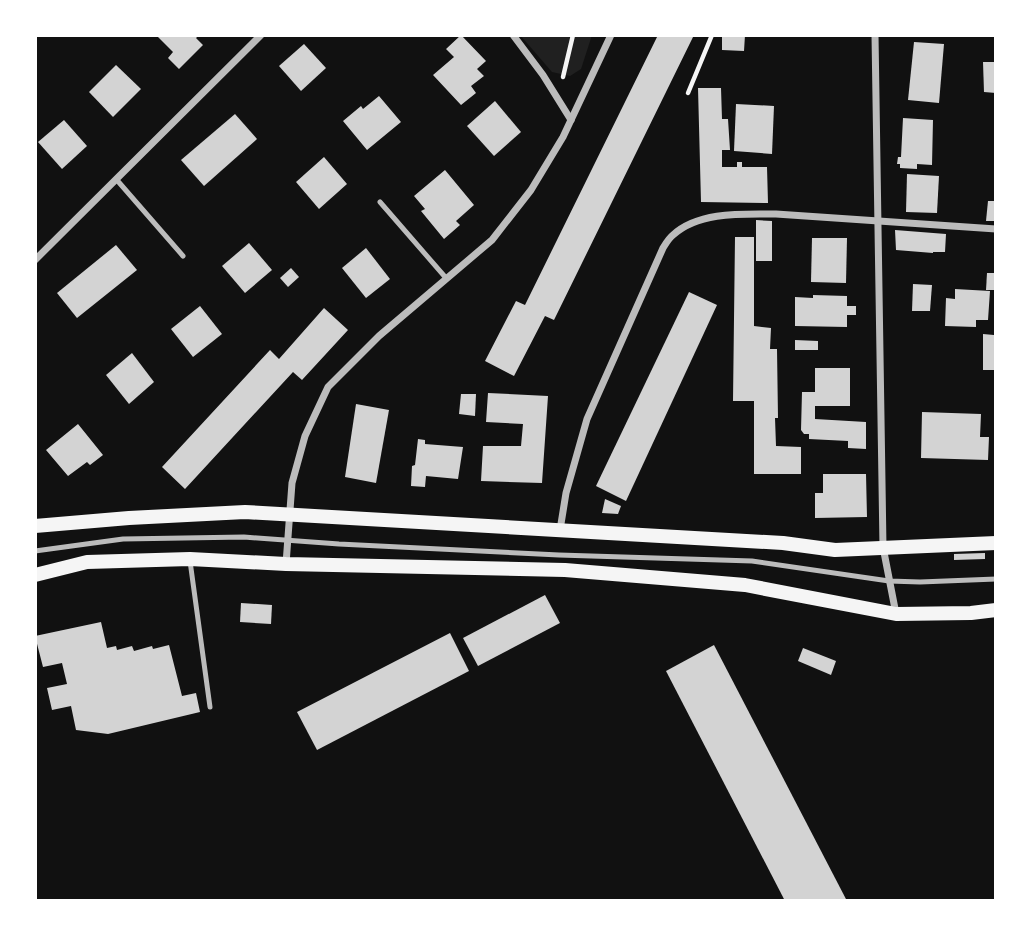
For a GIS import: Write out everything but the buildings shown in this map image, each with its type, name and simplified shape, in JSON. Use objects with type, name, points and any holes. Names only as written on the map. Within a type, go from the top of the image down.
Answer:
[{"type":"main road","points":[[35,526],[245,512],[783,543],[835,550],[996,543]]},
{"type":"main road","points":[[35,575],[87,562],[190,559],[286,564],[565,570],[744,585],[896,614],[996,610]]},
{"type":"street","points":[[35,260],[261,35]]},
{"type":"street","points":[[513,35],[543,75],[571,120]]},
{"type":"street","points":[[286,564],[292,483],[304,436],[328,387],[379,336],[492,240],[531,190],[563,137],[611,35]]},
{"type":"street","points":[[875,35],[883,547],[896,614]]},
{"type":"street","points":[[560,530],[566,493],[587,419],[663,248],[674,234],[689,225],[722,215],[741,214],[996,229]]},
{"type":"lane","points":[[116,179],[183,256]]},
{"type":"lane","points":[[380,202],[446,278]]},
{"type":"lane","points":[[35,551],[123,539],[244,537],[559,555],[752,561],[890,581],[996,579]]},
{"type":"lane","points":[[190,559],[210,707]]},
{"type":"path","points":[[561,81],[573,35]]},
{"type":"path","points":[[688,93],[712,35]]},
{"type":"shaded area","points":[[520,35],[592,35],[581,69],[570,76],[552,72]]}]
